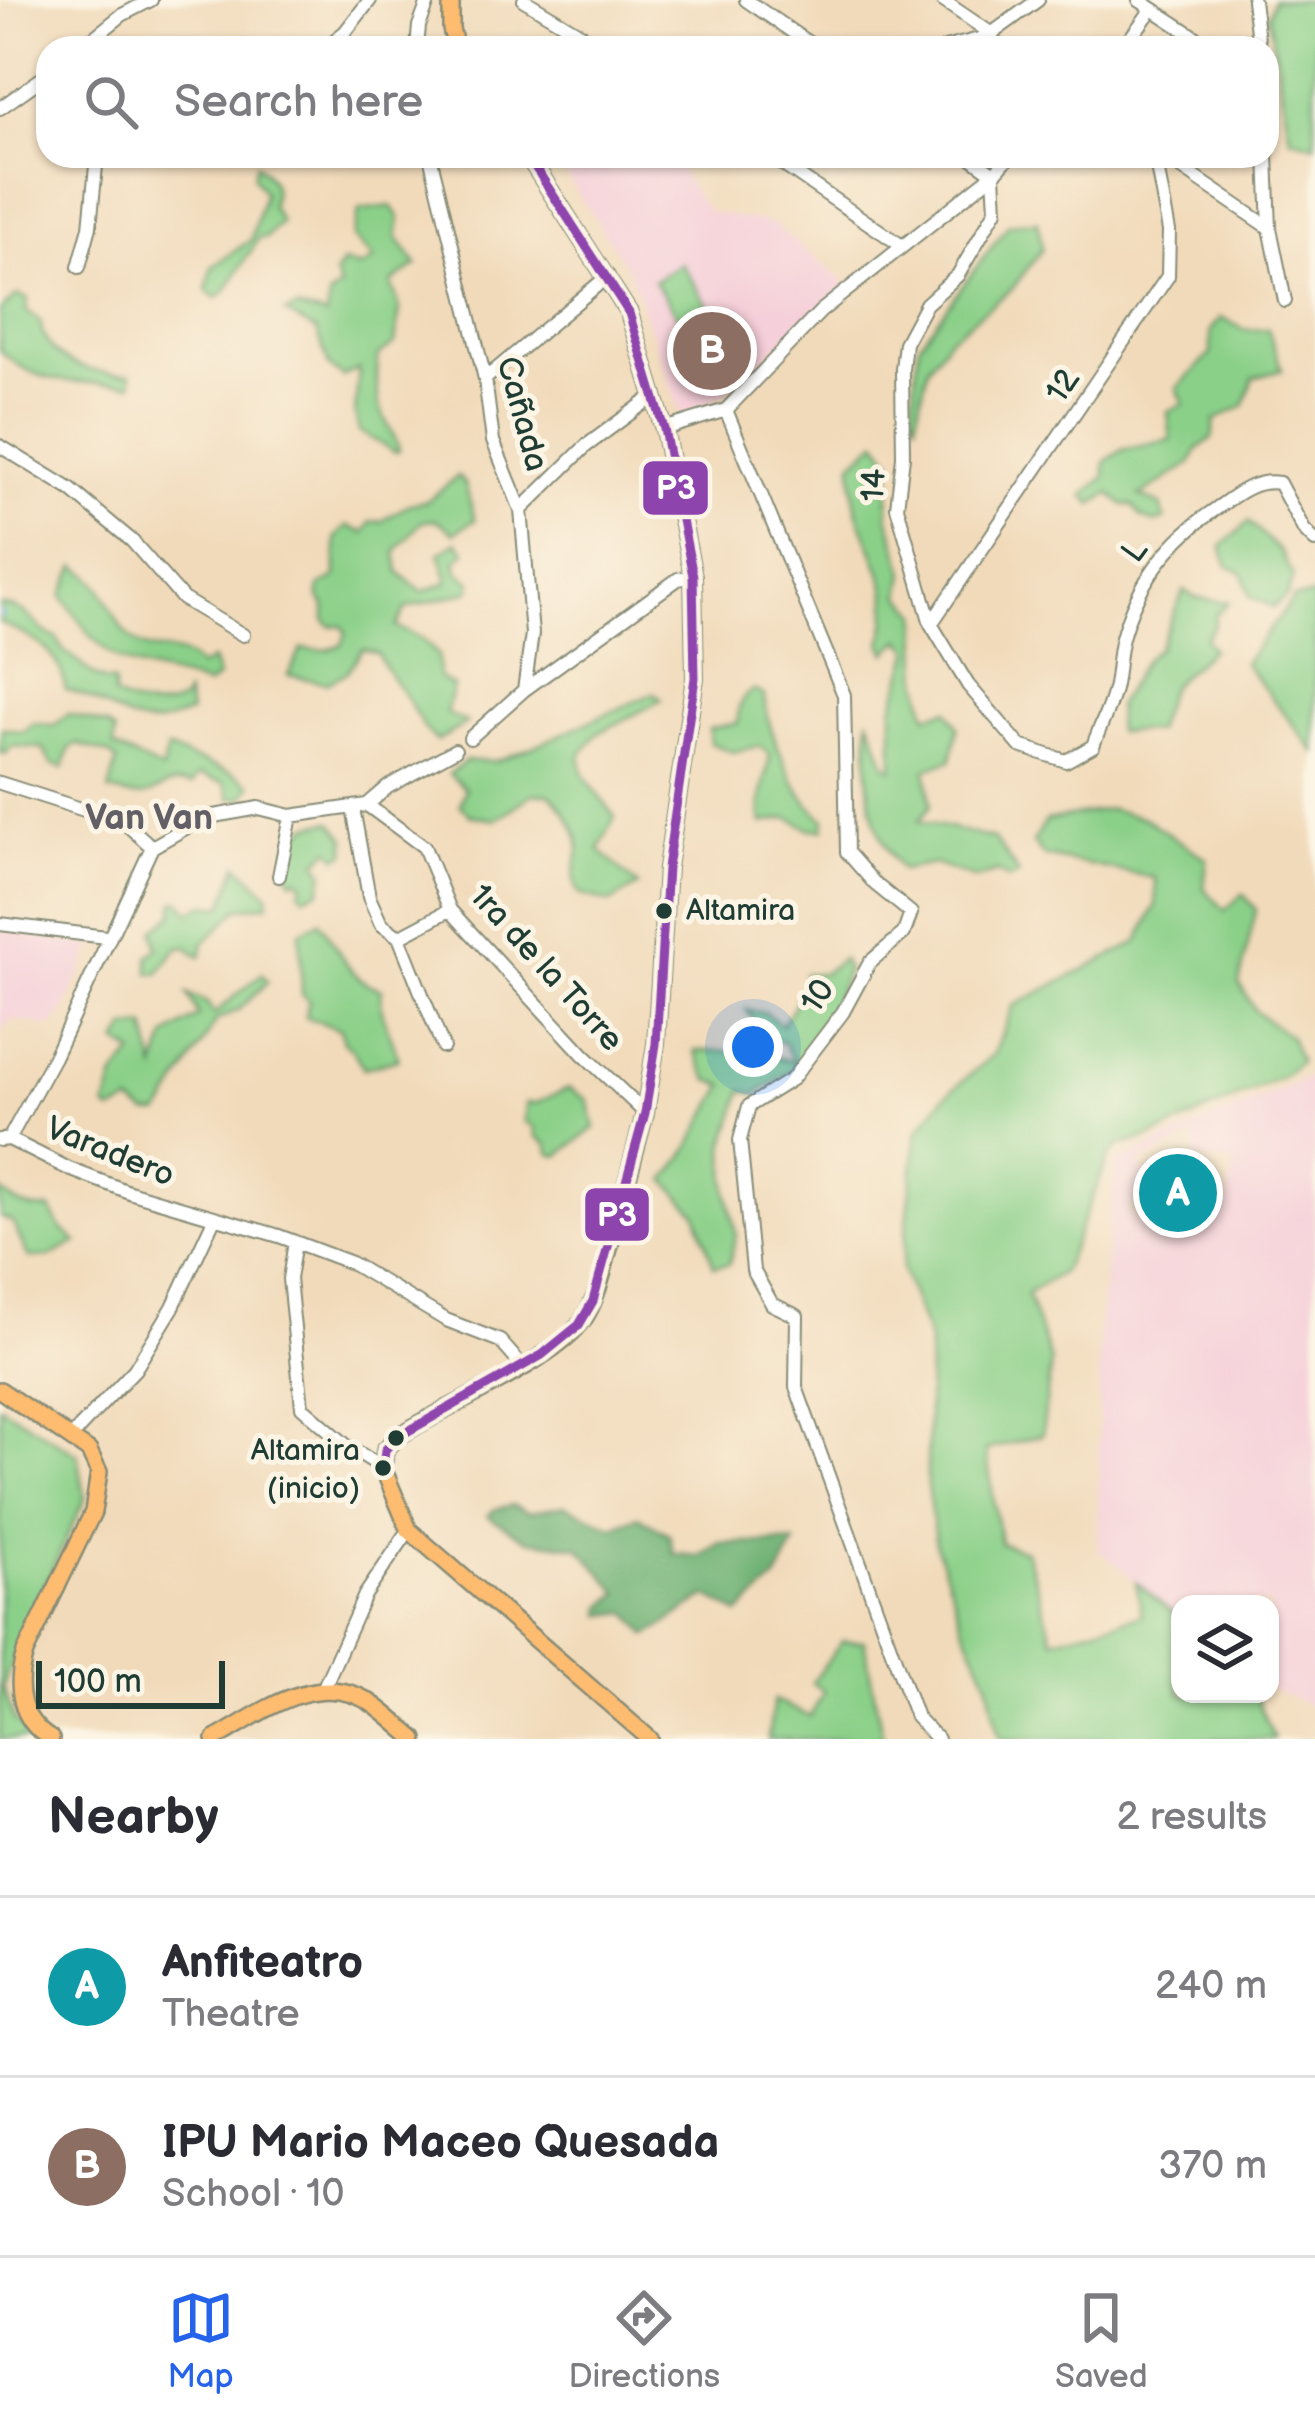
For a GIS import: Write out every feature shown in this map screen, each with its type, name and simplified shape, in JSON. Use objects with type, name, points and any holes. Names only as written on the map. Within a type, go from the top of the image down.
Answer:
[{"type":"main road","points":[[451,0],[453,36]]},
{"type":"main road","points":[[540,168],[629,313],[664,429],[694,576],[695,678],[668,868],[656,1044],[645,1113],[595,1299],[579,1325],[521,1366],[396,1438],[386,1450],[382,1468],[409,1530],[650,1739]]},
{"type":"main road","points":[[0,1390],[89,1451],[99,1472],[93,1512],[25,1653],[19,1675],[22,1707],[51,1739]]},
{"type":"main road","points":[[215,1739],[282,1701],[324,1687],[369,1701],[415,1739]]},
{"type":"street","points":[[96,36],[151,0]]},
{"type":"street","points":[[340,36],[370,0]]},
{"type":"street","points":[[419,36],[429,0]]},
{"type":"street","points":[[524,0],[584,36]]},
{"type":"street","points":[[746,0],[798,36]]},
{"type":"street","points":[[942,0],[989,32],[987,36]]},
{"type":"street","points":[[988,36],[1038,0]]},
{"type":"street","points":[[1139,0],[1194,36]]},
{"type":"street","points":[[1253,0],[1258,36]]},
{"type":"street","points":[[1132,36],[1152,9]]},
{"type":"street","points":[[102,31],[102,36]]},
{"type":"street","points":[[0,108],[36,82]]},
{"type":"street","points":[[79,267],[90,227],[96,168]]},
{"type":"street","name":"Cañada","points":[[433,168],[494,441],[521,510],[532,634],[524,690]]},
{"type":"street","points":[[788,168],[902,246]]},
{"type":"street","points":[[986,168],[994,174]]},
{"type":"street","points":[[664,429],[726,410],[821,311],[999,168]]},
{"type":"street","name":"12","points":[[931,624],[1168,276],[1169,231],[1161,168]]},
{"type":"street","points":[[1178,168],[1270,228]]},
{"type":"street","points":[[1268,168],[1270,228],[1286,301]]},
{"type":"street","name":"14","points":[[994,174],[996,210],[958,275],[926,304],[905,343],[897,508],[931,624],[968,685],[1019,746],[1066,761]]},
{"type":"street","points":[[484,380],[608,276]]},
{"type":"street","points":[[521,510],[586,446],[655,395]]},
{"type":"street","name":"10","points":[[726,410],[844,695],[847,852],[875,884],[911,913],[904,933],[870,962],[843,1012],[792,1079],[749,1106],[740,1139],[754,1270],[772,1304],[797,1316],[796,1387],[916,1718],[937,1739]]},
{"type":"street","points":[[0,446],[70,488],[133,541],[183,599],[243,634]]},
{"type":"street","name":"L","points":[[1066,761],[1093,746],[1115,687],[1131,605],[1185,532],[1240,491],[1265,481],[1279,483],[1315,541]]},
{"type":"street","points":[[470,738],[524,690],[678,579],[694,576]]},
{"type":"street","points":[[0,783],[125,824],[152,847],[203,818],[259,808],[291,816],[360,807],[455,751]]},
{"type":"street","points":[[360,807],[369,897],[381,924],[399,937],[443,1047]]},
{"type":"street","name":"1ra de la Torre","points":[[360,807],[424,847],[450,910],[583,1054],[645,1113]]},
{"type":"street","points":[[279,876],[291,816]]},
{"type":"street","name":"Varadero","points":[[152,847],[106,937],[54,1057],[4,1140],[69,1169],[351,1263],[446,1320],[500,1341],[521,1366]]},
{"type":"street","points":[[399,937],[450,910]]},
{"type":"street","points":[[0,924],[106,937]]},
{"type":"street","points":[[71,1437],[135,1369],[173,1307],[214,1219]]},
{"type":"street","points":[[295,1242],[289,1279],[302,1407],[382,1468]]},
{"type":"street","points":[[324,1687],[365,1595],[409,1530]]},
{"type":"shaded area","points":[[561,168],[678,168],[707,211],[773,224],[847,284],[724,394],[681,415],[629,271]]},
{"type":"shaded area","points":[[0,931],[93,945],[64,1012],[51,1027],[11,1019],[0,1033]]},
{"type":"shaded area","points":[[1315,1074],[1315,1708],[1279,1692],[1279,1595],[1171,1595],[1171,1612],[1098,1549],[1099,1328],[1116,1162]],"holes":[[[1194,1137],[1195,1159],[1235,1163],[1227,1198],[1197,1223],[1160,1229],[1127,1211],[1152,1180],[1137,1164]]]},
{"type":"green space","points":[[1273,0],[1315,0],[1315,145],[1290,137],[1279,76],[1279,36],[1272,36],[1268,15]]},
{"type":"green space","points":[[255,168],[260,168],[272,183],[271,206],[281,222],[266,238],[259,238],[217,298],[207,291],[212,267],[251,240],[264,193],[253,176]]},
{"type":"green space","points":[[392,206],[400,218],[397,237],[417,265],[391,283],[400,309],[395,343],[378,356],[379,401],[398,446],[399,451],[394,452],[359,431],[355,414],[359,369],[343,377],[329,366],[317,331],[285,313],[297,308],[326,316],[330,295],[340,288],[335,275],[343,263],[361,268],[374,259],[353,237],[359,210]]},
{"type":"green space","points":[[1038,221],[1042,249],[1012,289],[949,338],[928,367],[916,421],[912,412],[919,344],[1009,224]]},
{"type":"green space","points":[[681,263],[712,311],[686,328],[654,281]]},
{"type":"green space","points":[[18,295],[28,299],[26,311],[40,321],[51,348],[61,357],[87,369],[131,374],[132,384],[62,380],[15,363],[0,350],[0,310]]},
{"type":"green space","points":[[1221,317],[1245,330],[1268,329],[1282,370],[1253,378],[1244,406],[1215,420],[1212,438],[1198,449],[1191,463],[1140,496],[1161,505],[1165,519],[1155,523],[1141,517],[1133,505],[1123,505],[1110,493],[1093,504],[1084,495],[1105,477],[1105,462],[1122,450],[1171,440],[1168,412],[1184,404],[1177,388],[1211,354],[1211,331]]},
{"type":"green space","points":[[877,441],[892,459],[888,515],[905,573],[901,595],[919,613],[918,652],[927,715],[948,710],[958,727],[951,760],[926,769],[931,805],[919,821],[994,839],[1019,874],[1009,879],[997,872],[976,879],[934,864],[901,870],[874,815],[869,718],[886,765],[893,769],[893,708],[911,650],[902,639],[887,653],[882,643],[886,590],[855,500],[852,463]]},
{"type":"green space","points":[[458,476],[465,484],[475,520],[454,533],[436,519],[421,522],[396,551],[399,572],[422,592],[448,582],[440,553],[457,542],[466,552],[456,561],[458,572],[472,582],[470,591],[406,608],[396,627],[421,638],[438,655],[439,678],[453,686],[446,713],[467,723],[437,741],[377,653],[363,649],[346,673],[326,683],[288,675],[302,649],[342,645],[346,633],[342,625],[330,626],[325,621],[325,605],[319,598],[319,587],[336,577],[336,537],[347,526],[364,533],[371,522],[427,501]]},
{"type":"green space","points":[[1249,522],[1281,553],[1293,577],[1287,596],[1273,607],[1251,597],[1243,573],[1228,566],[1222,546]]},
{"type":"green space","points":[[76,566],[96,582],[133,640],[150,649],[181,654],[199,667],[212,660],[218,678],[207,686],[131,665],[109,653],[62,596]]},
{"type":"green space","points":[[1184,590],[1195,598],[1229,602],[1216,614],[1205,638],[1212,649],[1170,686],[1155,731],[1116,732],[1117,705],[1144,661],[1159,647]]},
{"type":"green space","points":[[1315,596],[1315,752],[1244,663],[1294,598]]},
{"type":"green space","points":[[0,605],[28,616],[57,638],[64,652],[93,674],[114,682],[114,696],[157,708],[184,700],[186,692],[190,713],[162,723],[142,723],[65,690],[52,656],[34,640],[0,623]]},
{"type":"green space","points":[[753,690],[764,695],[784,763],[825,819],[824,829],[811,829],[789,818],[762,823],[770,754],[759,746],[732,752],[710,743],[709,729],[738,723],[740,704]]},
{"type":"green space","points":[[654,693],[662,700],[597,734],[580,756],[584,775],[615,817],[599,850],[638,886],[610,903],[579,894],[575,874],[578,839],[549,794],[533,794],[495,820],[470,815],[460,805],[465,789],[449,774],[466,761],[496,761]]},
{"type":"green space","points":[[68,714],[107,725],[115,732],[114,747],[162,770],[167,749],[237,775],[251,785],[244,797],[230,798],[225,783],[198,775],[191,785],[168,785],[129,796],[109,791],[117,761],[109,754],[77,744],[70,748],[63,768],[51,764],[43,748],[11,746],[7,753],[0,753],[2,728],[24,732],[34,723],[54,726]]},
{"type":"green space","points":[[1110,809],[1144,818],[1207,859],[1204,888],[1225,910],[1243,894],[1256,910],[1239,983],[1256,1012],[1290,1037],[1300,1062],[1284,1076],[1149,1138],[1119,1146],[1109,1157],[1062,1272],[1027,1294],[1051,1362],[1042,1435],[986,1450],[1000,1543],[1026,1551],[1053,1639],[1142,1615],[1136,1582],[1171,1612],[1171,1703],[1258,1703],[1274,1739],[1000,1739],[988,1681],[936,1546],[927,1485],[929,1341],[902,1269],[917,1132],[944,1097],[994,1054],[1013,1006],[1138,942],[1156,905],[1155,878],[1044,856],[1033,843],[1046,821]]},
{"type":"green space","points":[[332,821],[346,838],[346,853],[338,857],[330,849],[318,861],[324,873],[320,890],[304,896],[300,891],[303,883],[292,880],[288,872],[293,838],[308,826]]},
{"type":"green space","points":[[238,865],[268,894],[269,904],[239,908],[204,943],[201,957],[185,946],[177,948],[158,974],[149,973],[149,956],[158,948],[154,930],[174,914],[174,903],[179,900],[191,912],[205,904],[223,906]]},
{"type":"green space","points":[[320,921],[353,972],[382,989],[383,1016],[398,1059],[364,1068],[343,1042],[340,1029],[305,1017],[309,1001],[302,994],[300,932]]},
{"type":"green space","points":[[842,959],[847,970],[825,1025],[801,1065],[756,1094],[743,1090],[725,1146],[736,1235],[729,1264],[714,1266],[696,1213],[666,1180],[725,1085],[709,1080],[695,1051],[753,1051],[794,1062],[783,1041],[762,1044],[763,1032],[746,1010],[765,1013],[782,1025],[804,988],[804,974],[823,973]]},
{"type":"green space","points":[[262,974],[268,982],[238,1010],[217,1020],[160,1114],[147,1114],[131,1103],[111,1112],[106,1107],[115,1077],[134,1053],[118,1043],[127,1028],[146,1027],[156,1069],[167,1036],[199,1016],[188,994],[207,1003],[214,1014]]},
{"type":"green space","points":[[569,1088],[588,1100],[595,1128],[558,1156],[551,1154],[534,1127],[525,1122],[526,1103]]},
{"type":"green space","points":[[0,1190],[23,1206],[50,1209],[60,1227],[77,1242],[49,1257],[29,1258],[12,1222],[0,1217]]},
{"type":"green space","points":[[0,1406],[78,1455],[85,1498],[3,1687],[14,1719],[32,1739],[0,1739]]},
{"type":"green space","points":[[512,1505],[529,1512],[565,1505],[614,1527],[638,1516],[670,1535],[674,1554],[700,1556],[720,1543],[795,1543],[776,1580],[739,1614],[707,1596],[648,1636],[628,1612],[603,1615],[603,1607],[619,1593],[579,1547],[528,1540],[488,1516]]},
{"type":"green space","points":[[842,1641],[864,1641],[883,1739],[768,1739],[774,1700],[810,1717],[824,1692],[812,1683]]},
{"type":"transit line","name":"P3","points":[[383,1468],[385,1450],[396,1438],[542,1355],[579,1325],[593,1301],[645,1113],[656,1044],[667,868],[695,678],[693,576],[664,429],[629,313],[536,168]]},
{"type":"place","name":"IPU Mario Maceo Quesada","points":[[712,351]]},
{"type":"place","name":"Altamira","points":[[664,911]]},
{"type":"place","name":"Anfiteatro","points":[[1178,1193]]},
{"type":"place","name":"Altamira (inicio)","points":[[383,1468]]},
{"type":"district","name":"Van Van","points":[[149,818]]}]
